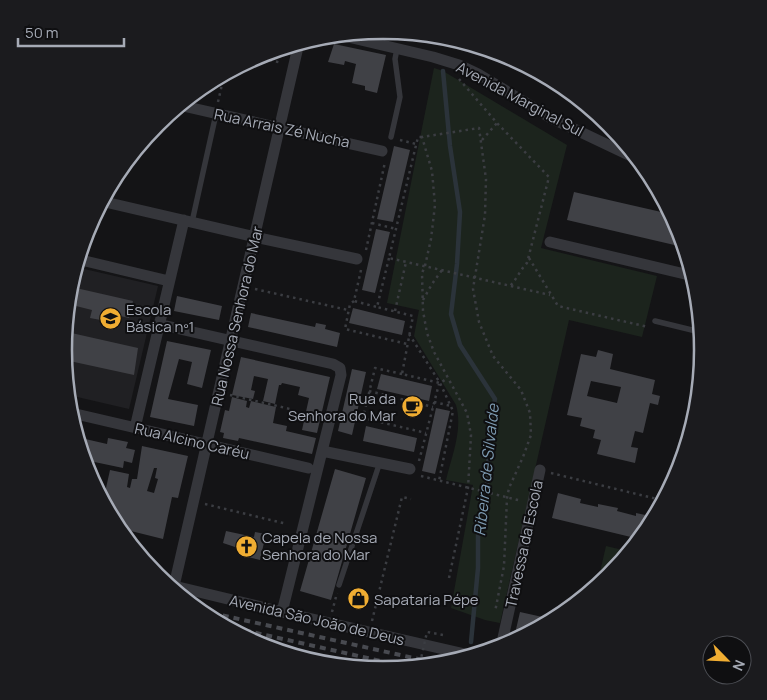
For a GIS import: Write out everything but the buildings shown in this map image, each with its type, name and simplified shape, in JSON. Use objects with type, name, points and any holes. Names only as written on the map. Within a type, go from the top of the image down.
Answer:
[{"type":"street","name":"Avenida Marginal Sul","points":[[358,39],[459,65],[478,74],[551,118],[624,152]]},
{"type":"street","name":"Rua Nossa Senhora do Mar","points":[[173,580],[194,502],[297,51]]},
{"type":"street","name":"Rua Arrais Zé Nucha","points":[[189,107],[280,127],[384,156]]},
{"type":"street","points":[[109,203],[255,237],[362,259]]},
{"type":"street","points":[[135,428],[169,281],[188,221]]},
{"type":"street","points":[[550,242],[685,274]]},
{"type":"street","points":[[86,261],[169,281]]},
{"type":"street","points":[[158,324],[333,364],[340,368],[341,375],[282,612]]},
{"type":"street","name":"Rua Alcino Caréu","points":[[79,415],[308,468]]},
{"type":"street","points":[[322,450],[413,469]]},
{"type":"street","name":"Travessa da Escola","points":[[503,638],[540,470]]},
{"type":"street","name":"Avenida São João de Deus","points":[[182,588],[458,652]]},
{"type":"lane","points":[[391,137],[400,97],[395,59],[397,49]]},
{"type":"lane","points":[[188,221],[216,114]]},
{"type":"lane","points":[[654,324],[694,331]]},
{"type":"lane","points":[[340,585],[380,462]]},
{"type":"path","points":[[269,60],[294,66]]},
{"type":"path","points":[[459,65],[456,76],[549,178],[527,263],[521,269],[518,278],[510,286]]},
{"type":"path","points":[[216,114],[222,84]]},
{"type":"path","points":[[482,140],[497,123]]},
{"type":"path","points":[[377,307],[418,137],[480,128],[486,179],[485,215],[473,289],[479,322],[493,356],[521,390],[530,413],[531,435],[509,488],[507,498],[504,566],[495,606],[495,616],[500,623],[506,622]]},
{"type":"path","points":[[391,137],[416,144]]},
{"type":"path","points":[[422,137],[432,171],[435,205],[431,239],[422,273],[422,302],[427,333],[434,352],[467,413],[471,435],[468,488],[449,578]]},
{"type":"path","points":[[384,156],[372,223],[362,259],[354,301],[350,304],[345,328],[407,344]]},
{"type":"path","points":[[372,223],[396,229]]},
{"type":"path","points":[[389,258],[550,295]]},
{"type":"path","points":[[528,258],[558,306],[654,324]]},
{"type":"path","points":[[395,311],[406,262]]},
{"type":"path","points":[[422,302],[432,284],[444,270]]},
{"type":"path","points":[[244,286],[348,310]]},
{"type":"path","points":[[354,301],[413,316],[402,374]]},
{"type":"path","points":[[409,334],[440,383],[453,411],[439,481]]},
{"type":"path","points":[[426,434],[363,418],[375,368],[440,383]]},
{"type":"path","points":[[448,378],[440,383],[426,434],[413,469],[415,475],[533,503]]},
{"type":"path","points":[[369,391],[433,407]]},
{"type":"path","points":[[219,393],[290,409]]},
{"type":"path","points":[[434,402],[451,406]]},
{"type":"path","points":[[540,470],[657,499]]},
{"type":"path","points":[[370,632],[402,497],[411,499]]},
{"type":"path","points":[[194,502],[287,524]]},
{"type":"path","points":[[329,623],[340,585]]},
{"type":"path","points":[[421,659],[427,632],[443,635]]},
{"type":"shaded area","points":[[434,68],[443,71],[567,145],[541,248],[657,276],[642,337],[569,320],[500,623],[485,620],[451,608],[473,485],[446,480],[456,442],[458,414],[456,405],[414,336],[419,310],[387,303]]},
{"type":"shaded area","name":"Escola Básica nº1","points":[[83,269],[158,286],[129,409],[76,397],[72,350],[73,330],[78,289]]},
{"type":"shaded area","points":[[606,546],[622,550],[618,555],[599,574]]},
{"type":"waterway","name":"Ribeira de Silvalde","points":[[443,71],[450,146],[460,212],[457,264],[451,314],[460,345],[495,399],[490,426],[487,486],[478,524],[478,568],[471,642]]},
{"type":"railway","points":[[220,615],[420,659]]},
{"type":"railway","points":[[252,632],[381,661]]},
{"type":"place","name":"Escola Básica nº1","points":[[110,318]]},
{"type":"place","name":"Rua da Senhora do Mar","points":[[412,407]]},
{"type":"place","name":"Capela de Nossa Senhora do Mar","points":[[246,546]]},
{"type":"place","name":"Sapataria Pépe","points":[[358,599]]}]
